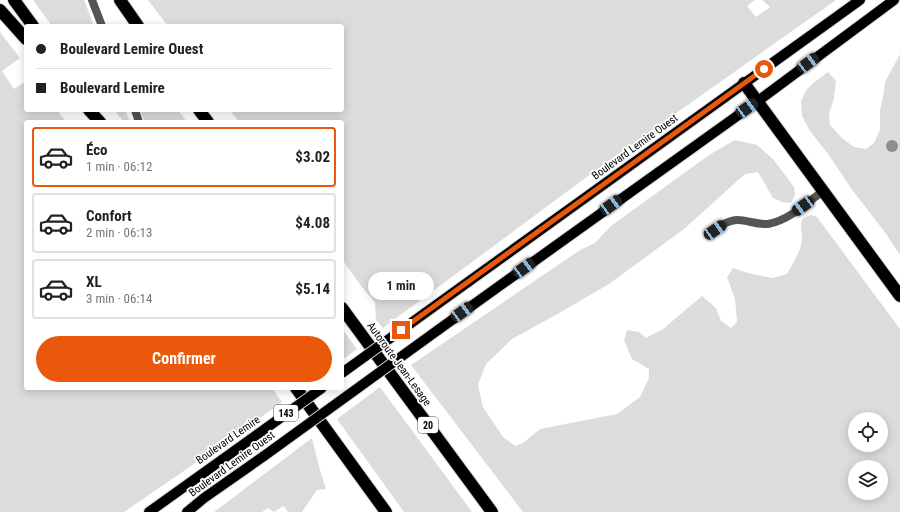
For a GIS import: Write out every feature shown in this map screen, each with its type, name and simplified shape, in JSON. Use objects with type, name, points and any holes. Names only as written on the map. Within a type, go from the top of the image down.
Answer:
[{"type":"highway","points":[[14,0],[32,24]]},
{"type":"highway","points":[[120,0],[137,24]]},
{"type":"highway","points":[[0,10],[24,37]]},
{"type":"highway","points":[[744,83],[900,296]]},
{"type":"highway","points":[[91,112],[99,120]]},
{"type":"highway","name":"Autoroute Jean-Lesage","points":[[344,311],[492,512]]},
{"type":"highway","points":[[297,390],[386,512]]},
{"type":"main road","name":"Boulevard Lemire Ouest","points":[[344,372],[860,0]]},
{"type":"main road","name":"Boulevard Lemire Ouest","points":[[187,512],[204,498],[758,101],[894,0]]},
{"type":"main road","name":"Boulevard Lemire","points":[[149,512],[319,390]]},
{"type":"lane","points":[[92,0],[101,24]]},
{"type":"lane","points":[[708,235],[722,225],[731,221],[738,220],[767,224],[781,219],[793,213],[823,191]]},
{"type":"shaded area","points":[[33,0],[84,0],[93,24],[51,24]]},
{"type":"shaded area","points":[[148,0],[755,0],[747,6],[756,17],[770,7],[762,0],[836,0],[607,162],[383,328],[376,320],[375,302],[361,286],[344,262],[344,120],[238,120],[232,112],[344,112],[344,24],[166,24]]},
{"type":"shaded area","points":[[0,32],[20,58],[2,71],[14,89],[24,82],[24,112],[58,112],[64,120],[24,120],[24,390],[273,390],[282,402],[124,512],[0,512]]},
{"type":"shaded area","points":[[900,54],[900,255],[810,131],[802,116],[801,101],[806,90],[828,72],[836,81],[834,98],[829,114],[830,125],[842,138],[854,147],[866,149],[874,143],[880,130],[880,111],[885,82]]},
{"type":"shaded area","points":[[116,112],[126,112],[129,120],[122,120]]},
{"type":"shaded area","points":[[141,112],[180,112],[186,120],[144,120]]},
{"type":"shaded area","points":[[735,140],[757,145],[773,159],[794,187],[795,195],[791,203],[782,202],[773,198],[758,172],[745,174],[684,229],[609,284],[512,339],[486,364],[478,385],[483,407],[503,437],[515,446],[523,443],[540,429],[617,414],[640,397],[649,378],[649,369],[632,359],[624,340],[627,330],[639,332],[646,338],[663,329],[702,296],[716,308],[721,321],[731,328],[737,322],[735,299],[727,277],[733,268],[772,278],[787,274],[800,249],[802,237],[801,225],[803,218],[811,215],[817,217],[900,329],[900,512],[523,512],[411,365],[580,250],[595,243],[611,226],[709,155]]},
{"type":"shaded area","points":[[344,332],[357,349],[344,359]]},
{"type":"shaded area","points":[[380,387],[472,512],[404,512],[337,419]]},
{"type":"shaded area","points":[[312,438],[326,489],[317,490],[302,512],[288,512],[284,506],[274,512],[268,508],[262,512],[214,512]]},
{"type":"route","points":[[401,330],[764,69]]}]
